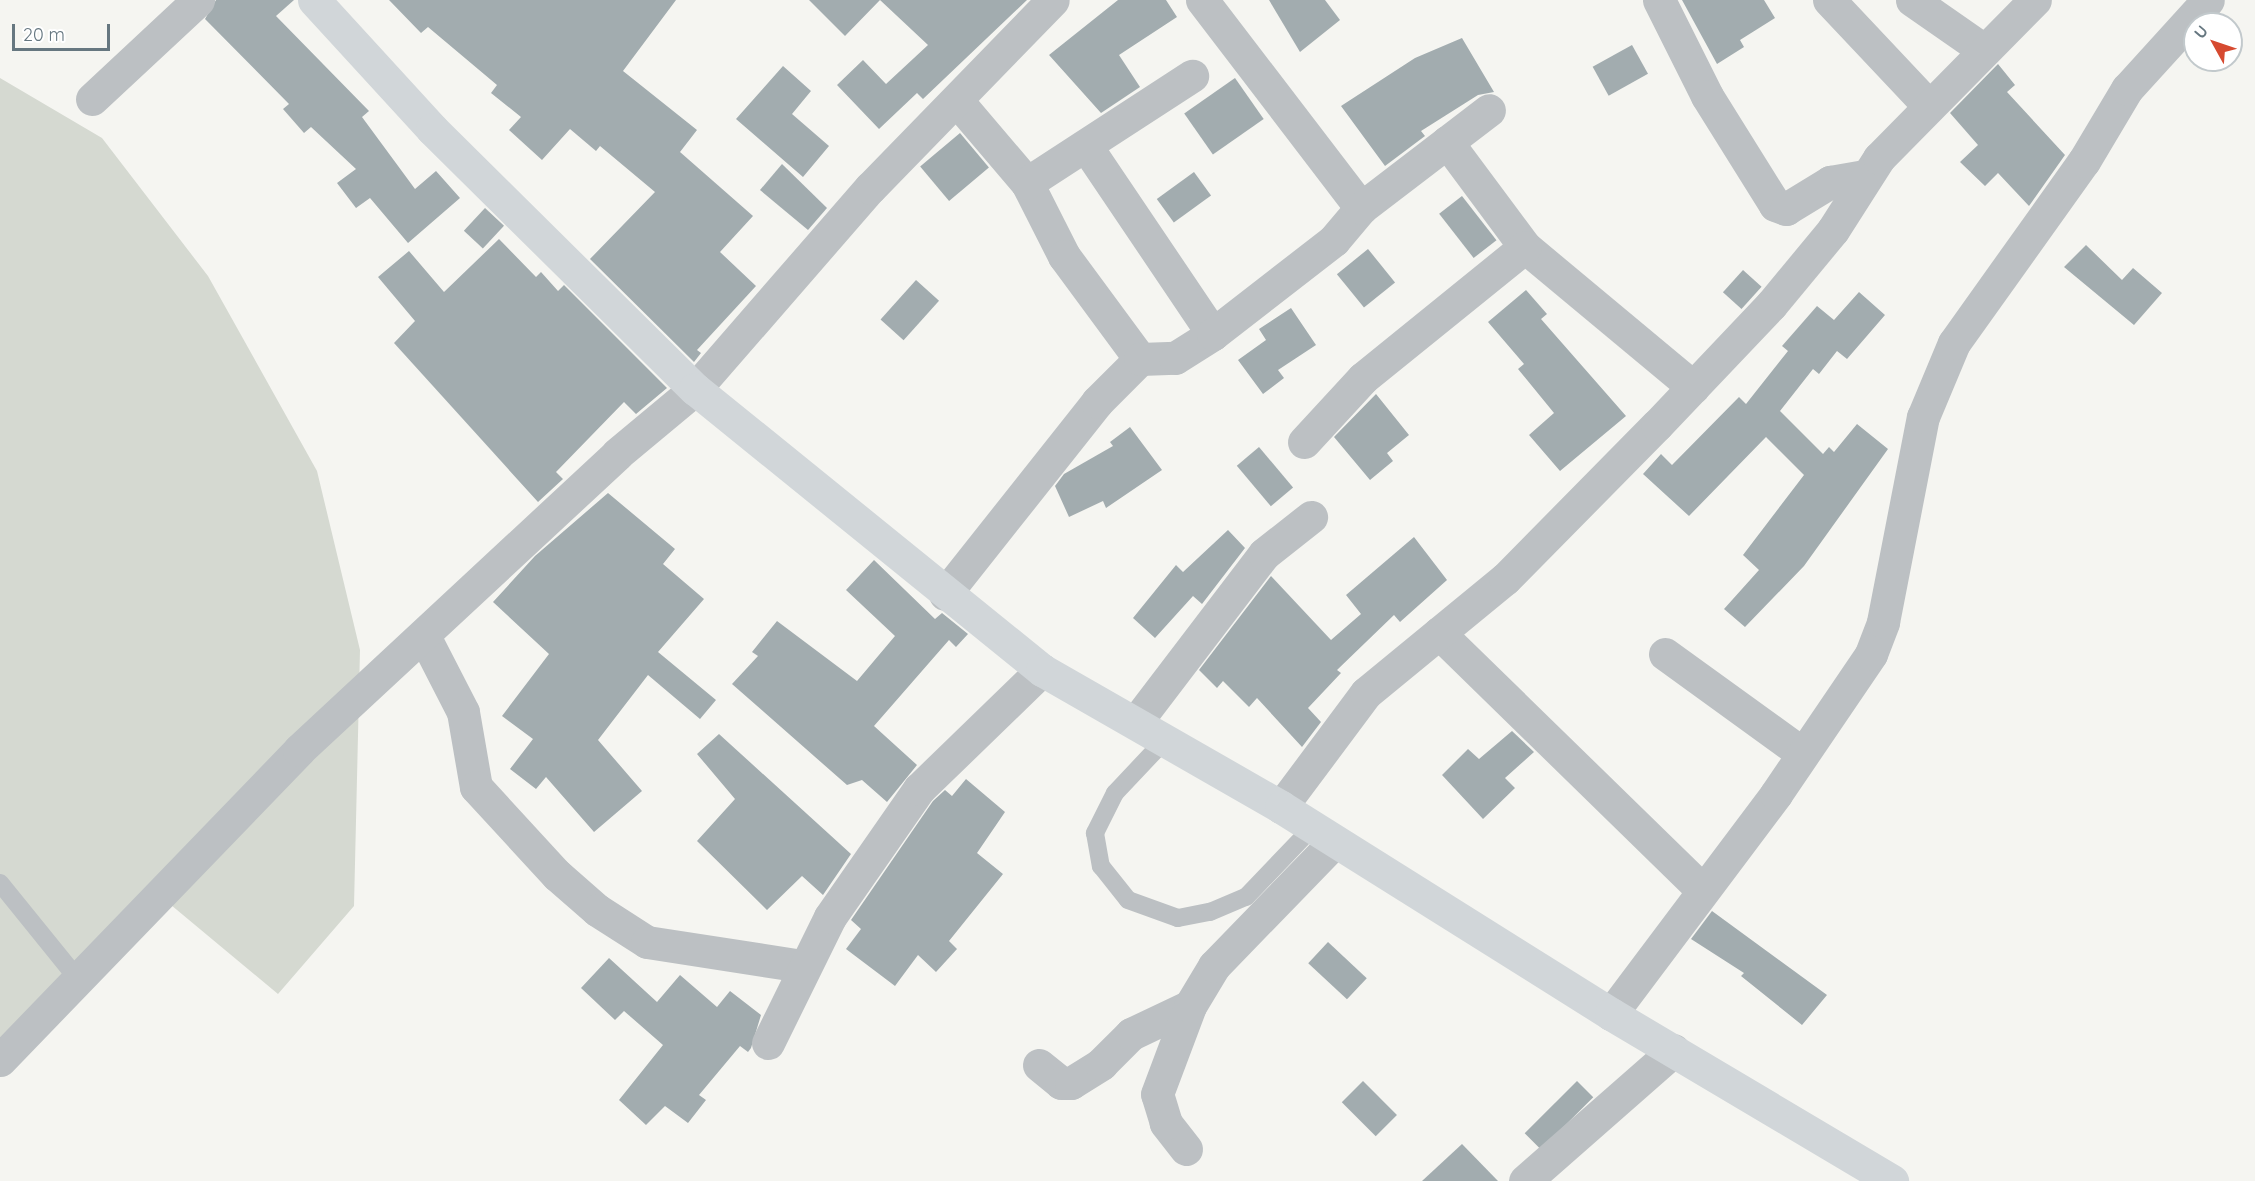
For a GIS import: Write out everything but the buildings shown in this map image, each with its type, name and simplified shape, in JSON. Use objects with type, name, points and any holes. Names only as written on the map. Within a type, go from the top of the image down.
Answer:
[{"type":"street","points":[[92,99],[198,0]]},
{"type":"street","points":[[314,0],[432,129],[695,389],[945,594],[1042,670],[1281,807],[1611,1014],[1892,1181]]},
{"type":"street","points":[[0,1060],[76,977],[255,793],[616,454],[695,389],[870,188],[958,102],[1053,0]]},
{"type":"street","points":[[1202,0],[1361,207]]},
{"type":"street","points":[[1659,0],[1707,96],[1774,205],[1786,209],[1830,182],[1864,176]]},
{"type":"street","points":[[1829,0],[1929,106]]},
{"type":"street","points":[[1912,0],[1984,50]]},
{"type":"street","points":[[1281,807],[1366,693],[1518,567],[1693,387],[1833,230],[1864,176],[1929,106],[2035,0]]},
{"type":"street","points":[[1611,1014],[1701,889],[1803,754],[1871,654],[1883,622],[1923,417],[1954,344],[2084,161],[2127,89],[2208,0]]},
{"type":"street","points":[[1027,183],[1192,76]]},
{"type":"street","points":[[958,102],[1027,183],[1064,256],[1140,359]]},
{"type":"street","points":[[945,594],[1097,402],[1140,359],[1175,358],[1213,334],[1334,240],[1361,207],[1489,110]]},
{"type":"street","points":[[1447,142],[1525,247],[1693,387]]},
{"type":"street","points":[[1086,146],[1213,334]]},
{"type":"street","points":[[1304,442],[1363,378],[1525,247]]},
{"type":"street","points":[[1136,722],[1264,554],[1311,517]]},
{"type":"street","points":[[1439,633],[1701,889]]},
{"type":"street","points":[[424,636],[463,712],[476,787],[573,889],[647,942],[802,966]]},
{"type":"street","points":[[1665,654],[1803,754]]},
{"type":"street","points":[[768,1043],[802,966],[919,789],[1042,670]]},
{"type":"street","points":[[1186,1149],[1166,1123],[1157,1094],[1190,1006],[1214,966],[1323,835]]},
{"type":"street","points":[[1040,1065],[1061,1083],[1071,1083],[1101,1064],[1131,1034],[1190,1006]]},
{"type":"street","points":[[1525,1181],[1674,1050]]},
{"type":"lane","points":[[1165,740],[1115,793],[1095,833],[1101,866],[1128,900],[1178,918],[1210,912],[1246,897],[1323,835]]},
{"type":"lane","points":[[0,883],[76,977]]},
{"type":"shaded area","points":[[0,78],[102,138],[208,276],[317,471],[360,650],[354,906],[278,994],[165,900],[0,1067]]}]
